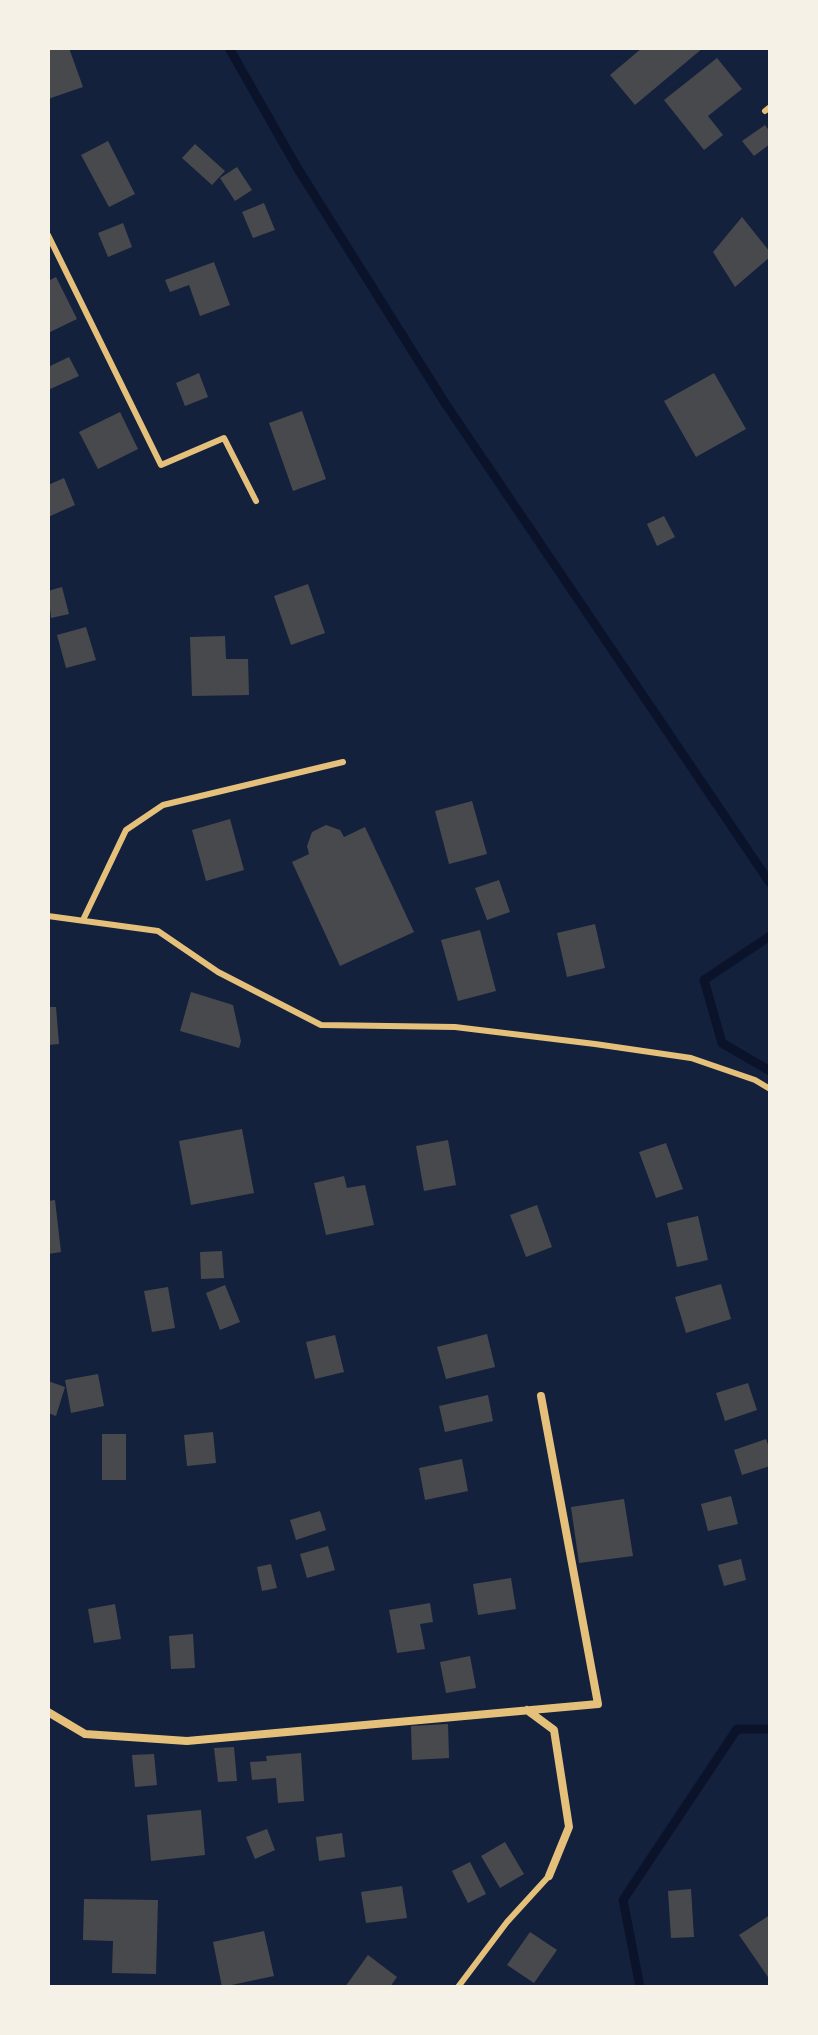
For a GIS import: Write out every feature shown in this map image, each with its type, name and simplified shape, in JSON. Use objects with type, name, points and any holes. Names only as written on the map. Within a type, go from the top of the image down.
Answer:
[{"type":"street","points":[[48,1712],[85,1734],[187,1741],[598,1704],[541,1396]]},
{"type":"street","points":[[526,1709],[554,1730],[569,1827],[549,1876]]},
{"type":"lane","points":[[48,235],[161,465],[224,438],[256,501]]},
{"type":"lane","points":[[83,920],[126,830],[163,805],[343,762]]},
{"type":"lane","points":[[48,916],[158,931],[218,972],[321,1025],[455,1027],[595,1044],[691,1058],[755,1080],[770,1089]]},
{"type":"lane","points":[[458,1987],[507,1922],[549,1876]]},
{"type":"building","points":[[48,48],[69,48],[83,87],[48,99]]},
{"type":"building","points":[[642,48],[703,48],[635,105],[610,75]]},
{"type":"building","points":[[717,58],[742,89],[708,116],[723,135],[704,150],[664,100]]},
{"type":"building","points":[[765,125],[770,132],[770,144],[754,156],[742,141]]},
{"type":"building","points":[[108,141],[135,194],[109,207],[81,155]]},
{"type":"building","points":[[195,144],[225,171],[212,185],[182,158]]},
{"type":"building","points":[[237,167],[252,190],[235,201],[220,178]]},
{"type":"building","points":[[264,203],[275,230],[253,238],[242,212]]},
{"type":"building","points":[[742,217],[770,252],[770,257],[735,287],[713,252]]},
{"type":"building","points":[[123,223],[132,247],[108,257],[98,233]]},
{"type":"building","points":[[214,262],[230,305],[200,316],[189,285],[170,292],[165,280]]},
{"type":"building","points":[[56,277],[77,319],[48,333],[48,281]]},
{"type":"building","points":[[69,357],[79,376],[48,390],[48,367]]},
{"type":"building","points":[[199,373],[208,397],[185,406],[176,383]]},
{"type":"building","points":[[714,373],[746,429],[696,457],[664,401]]},
{"type":"building","points":[[302,411],[326,479],[293,491],[269,423]]},
{"type":"building","points":[[120,412],[138,449],[98,469],[79,432]]},
{"type":"building","points":[[64,478],[75,505],[48,517],[48,485]]},
{"type":"building","points":[[664,516],[675,537],[657,546],[647,524]]},
{"type":"building","points":[[308,584],[325,633],[291,645],[274,596]]},
{"type":"building","points":[[62,587],[69,614],[51,618],[48,591]]},
{"type":"building","points":[[86,627],[96,660],[66,668],[57,635]]},
{"type":"building","points":[[225,636],[226,659],[248,659],[249,695],[192,696],[190,637]]},
{"type":"building","points":[[472,801],[487,854],[449,864],[435,811]]},
{"type":"building","points":[[230,819],[244,870],[206,881],[192,830]]},
{"type":"building","points":[[326,825],[340,830],[344,837],[365,827],[414,932],[340,966],[292,862],[309,854],[307,846],[312,832]]},
{"type":"building","points":[[499,880],[510,912],[487,920],[475,888]]},
{"type":"building","points":[[595,924],[605,968],[567,977],[557,933]]},
{"type":"building","points":[[480,930],[496,991],[458,1001],[441,940]]},
{"type":"building","points":[[191,992],[233,1005],[241,1041],[239,1048],[180,1031]]},
{"type":"building","points":[[48,1007],[56,1007],[59,1044],[48,1045]]},
{"type":"building","points":[[242,1129],[254,1193],[191,1205],[179,1141]]},
{"type":"building","points":[[448,1140],[456,1185],[424,1191],[416,1146]]},
{"type":"building","points":[[666,1143],[683,1189],[656,1198],[639,1152]]},
{"type":"building","points":[[344,1176],[347,1188],[365,1185],[374,1225],[326,1235],[314,1183]]},
{"type":"building","points":[[55,1200],[61,1252],[48,1254],[48,1201]]},
{"type":"building","points":[[537,1205],[552,1247],[526,1257],[510,1215]]},
{"type":"building","points":[[698,1216],[708,1260],[677,1267],[667,1223]]},
{"type":"building","points":[[222,1251],[224,1278],[201,1279],[200,1252]]},
{"type":"building","points":[[721,1284],[731,1319],[686,1333],[675,1297]]},
{"type":"building","points":[[225,1285],[240,1322],[220,1330],[206,1293]]},
{"type":"building","points":[[168,1287],[175,1328],[152,1332],[144,1291]]},
{"type":"building","points":[[487,1334],[495,1367],[446,1379],[437,1347]]},
{"type":"building","points":[[335,1335],[344,1372],[315,1379],[306,1342]]},
{"type":"building","points":[[98,1374],[104,1406],[71,1413],[65,1380]]},
{"type":"building","points":[[48,1381],[65,1387],[56,1416],[48,1413]]},
{"type":"building","points":[[748,1383],[757,1410],[725,1421],[716,1393]]},
{"type":"building","points":[[488,1395],[493,1421],[445,1432],[439,1406]]},
{"type":"building","points":[[213,1432],[216,1463],[187,1466],[184,1435]]},
{"type":"building","points":[[102,1434],[126,1434],[126,1480],[102,1480]]},
{"type":"building","points":[[766,1439],[770,1466],[742,1475],[734,1450]]},
{"type":"building","points":[[462,1459],[468,1491],[425,1500],[419,1468]]},
{"type":"building","points":[[731,1496],[738,1524],[708,1531],[701,1504]]},
{"type":"building","points":[[624,1499],[633,1556],[579,1563],[571,1507]]},
{"type":"building","points":[[320,1511],[326,1530],[296,1540],[290,1520]]},
{"type":"building","points":[[328,1546],[335,1570],[307,1578],[300,1554]]},
{"type":"building","points":[[741,1559],[746,1580],[724,1586],[718,1565]]},
{"type":"building","points":[[271,1564],[277,1588],[262,1591],[257,1567]]},
{"type":"building","points":[[511,1578],[516,1609],[478,1615],[473,1584]]},
{"type":"building","points":[[430,1603],[433,1622],[420,1624],[425,1649],[397,1653],[389,1610]]},
{"type":"building","points":[[115,1604],[121,1639],[94,1643],[88,1609]]},
{"type":"building","points":[[193,1634],[195,1668],[171,1669],[169,1636]]},
{"type":"building","points":[[470,1656],[476,1688],[446,1693],[440,1662]]},
{"type":"building","points":[[448,1724],[449,1758],[412,1760],[411,1726]]},
{"type":"building","points":[[234,1747],[237,1781],[218,1782],[214,1748]]},
{"type":"building","points":[[301,1753],[304,1801],[278,1803],[276,1778],[252,1780],[250,1762],[267,1761],[266,1756]]},
{"type":"building","points":[[154,1754],[157,1785],[135,1787],[132,1755]]},
{"type":"building","points":[[201,1810],[205,1855],[151,1861],[147,1815]]},
{"type":"building","points":[[267,1829],[275,1850],[255,1859],[246,1837]]},
{"type":"building","points":[[342,1833],[345,1857],[319,1861],[316,1837]]},
{"type":"building","points":[[505,1842],[524,1874],[500,1888],[481,1856]]},
{"type":"building","points":[[470,1862],[486,1894],[468,1903],[452,1871]]},
{"type":"building","points":[[402,1886],[407,1918],[366,1923],[361,1892]]},
{"type":"building","points":[[691,1889],[694,1937],[671,1938],[668,1891]]},
{"type":"building","points":[[84,1899],[158,1900],[156,1974],[112,1973],[113,1941],[83,1940]]},
{"type":"building","points":[[770,1915],[770,1980],[739,1935]]},
{"type":"building","points":[[264,1931],[274,1976],[222,1987],[213,1942]]},
{"type":"building","points":[[530,1932],[557,1950],[534,1983],[507,1965]]},
{"type":"building","points":[[368,1955],[397,1977],[390,1987],[345,1987]]},
{"type":"waterway","points":[[229,48],[298,169],[445,403],[770,883]]},
{"type":"waterway","points":[[770,936],[704,980],[722,1043],[770,1071]]},
{"type":"waterway","points":[[640,1987],[623,1900],[737,1729],[770,1729]]}]
